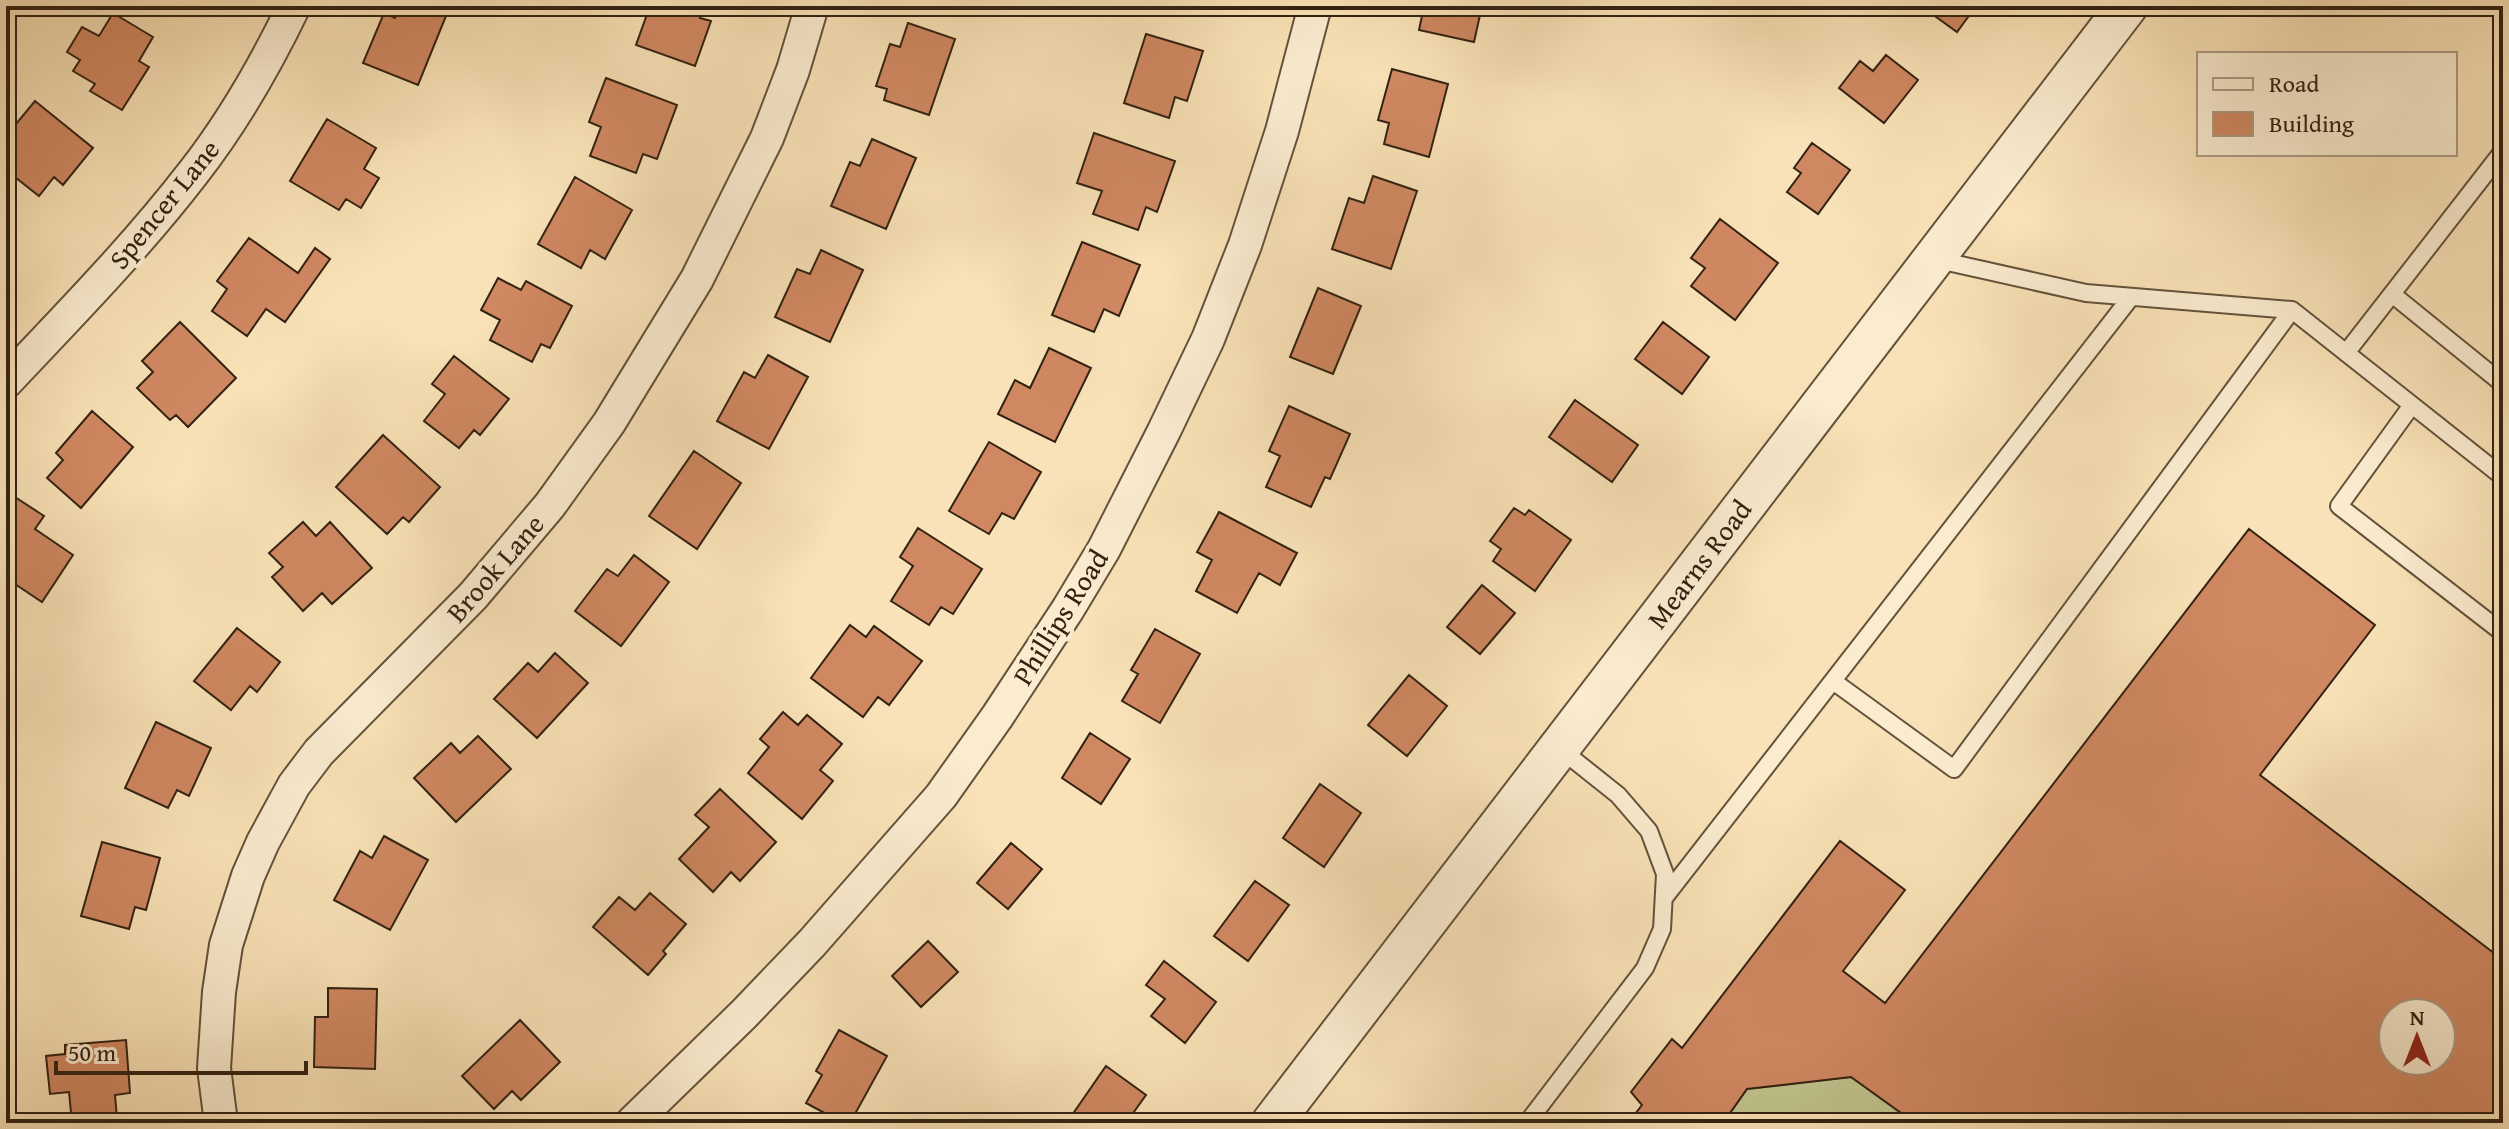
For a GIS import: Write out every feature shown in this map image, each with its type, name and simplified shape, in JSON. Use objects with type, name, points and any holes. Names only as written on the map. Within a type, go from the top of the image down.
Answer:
[{"type":"street","name":"Spencer Lane","points":[[6,382],[134,246],[194,172],[256,78],[294,6]]},
{"type":"street","name":"Brook Lane","points":[[221,1123],[214,1068],[219,992],[226,945],[248,876],[263,842],[294,785],[319,752],[473,596],[550,505],[609,423],[697,279],[760,152],[793,70],[812,6]]},
{"type":"street","name":"Phillips Road","points":[[632,1123],[803,953],[941,796],[997,717],[1097,561],[1208,339],[1240,258],[1282,131],[1315,6]]},
{"type":"street","name":"Mearns Road","points":[[1272,1123],[2127,6]]},
{"type":"lane","points":[[2346,353],[2503,151]]},
{"type":"lane","points":[[1933,259],[2086,293],[2292,310],[2503,477]]},
{"type":"lane","points":[[2392,294],[2503,384]]},
{"type":"lane","points":[[1664,898],[2131,297]]},
{"type":"lane","points":[[1833,681],[1954,769],[2292,310]]},
{"type":"lane","points":[[2412,405],[2339,506],[2503,633]]},
{"type":"lane","points":[[1527,1123],[1645,968],[1662,929],[1665,874],[1649,831],[1618,795],[1559,748]]},
{"type":"green space","points":[[1851,1077],[1915,1123],[1723,1123],[1747,1089]]},
{"type":"building","points":[[400,6],[435,6],[448,11],[418,85],[363,63],[384,13],[395,18]]},
{"type":"building","points":[[650,6],[705,6],[700,18],[711,21],[695,66],[636,45]]},
{"type":"building","points":[[1182,6],[1211,6],[1209,13]]},
{"type":"building","points":[[1424,6],[1482,6],[1474,42],[1419,30]]},
{"type":"building","points":[[1921,6],[1976,6],[1957,32]]},
{"type":"building","points":[[113,13],[153,37],[139,61],[149,67],[122,110],[90,91],[95,84],[73,71],[80,60],[67,52],[82,27],[99,36]]},
{"type":"building","points":[[908,23],[955,39],[929,115],[884,100],[887,89],[876,86],[890,44],[900,47]]},
{"type":"building","points":[[1146,34],[1203,51],[1187,101],[1175,97],[1169,118],[1124,103]]},
{"type":"building","points":[[1886,55],[1918,80],[1884,123],[1839,88],[1860,61],[1873,71]]},
{"type":"building","points":[[1392,69],[1448,84],[1429,157],[1384,144],[1389,123],[1378,120]]},
{"type":"building","points":[[606,78],[677,105],[657,159],[643,154],[636,173],[590,156],[601,127],[589,122]]},
{"type":"building","points":[[35,101],[93,148],[63,185],[54,177],[39,196],[6,170],[6,160],[12,153],[6,149],[6,136]]},
{"type":"building","points":[[327,119],[376,148],[364,169],[379,178],[361,208],[346,199],[339,210],[290,181]]},
{"type":"building","points":[[1094,133],[1175,161],[1157,212],[1146,207],[1138,230],[1093,214],[1102,191],[1077,183]]},
{"type":"building","points":[[872,139],[916,158],[886,229],[831,206],[850,162],[860,166]]},
{"type":"building","points":[[1812,143],[1850,170],[1818,214],[1787,192],[1801,173],[1794,168]]},
{"type":"building","points":[[1373,176],[1417,191],[1391,269],[1332,249],[1349,198],[1364,203]]},
{"type":"building","points":[[575,177],[632,210],[605,259],[590,250],[581,268],[538,244]]},
{"type":"building","points":[[1720,219],[1778,263],[1735,320],[1691,286],[1705,268],[1691,258]]},
{"type":"building","points":[[249,238],[298,273],[315,248],[330,259],[285,322],[266,309],[247,336],[212,311],[227,289],[217,281]]},
{"type":"building","points":[[1082,242],[1140,265],[1119,316],[1104,309],[1094,332],[1052,315]]},
{"type":"building","points":[[821,250],[863,270],[830,342],[775,317],[797,269],[810,274]]},
{"type":"building","points":[[498,278],[521,290],[526,281],[572,306],[550,348],[541,344],[532,362],[490,340],[500,320],[481,310]]},
{"type":"building","points":[[1318,288],[1361,306],[1333,374],[1290,357]]},
{"type":"building","points":[[180,322],[236,378],[188,427],[176,415],[170,420],[137,388],[153,372],[142,361]]},
{"type":"building","points":[[1663,322],[1709,357],[1682,394],[1635,359]]},
{"type":"building","points":[[1049,348],[1091,368],[1055,442],[998,414],[1015,380],[1030,388]]},
{"type":"building","points":[[768,355],[808,377],[769,449],[717,421],[744,372],[755,378]]},
{"type":"building","points":[[454,356],[509,399],[480,435],[474,430],[459,448],[424,421],[445,394],[432,384]]},
{"type":"building","points":[[1575,400],[1638,445],[1612,482],[1549,437]]},
{"type":"building","points":[[1289,406],[1350,434],[1330,479],[1325,477],[1311,507],[1266,487],[1280,456],[1269,451]]},
{"type":"building","points":[[92,411],[133,447],[81,508],[47,478],[63,460],[56,453]]},
{"type":"building","points":[[383,435],[440,487],[409,522],[403,517],[387,534],[336,487]]},
{"type":"building","points":[[989,442],[1041,472],[1014,519],[1002,513],[989,534],[949,511]]},
{"type":"building","points":[[694,451],[741,483],[697,549],[649,516]]},
{"type":"building","points":[[15,497],[44,516],[35,529],[73,555],[42,602],[6,578],[6,511]]},
{"type":"building","points":[[1514,508],[1525,515],[1529,510],[1571,540],[1535,591],[1493,561],[1501,549],[1490,541]]},
{"type":"building","points":[[1219,512],[1297,553],[1280,585],[1259,573],[1237,613],[1196,591],[1212,560],[1197,552]]},
{"type":"building","points":[[303,522],[316,536],[330,522],[372,568],[332,604],[322,593],[303,611],[272,577],[283,567],[269,553]]},
{"type":"building","points":[[918,528],[982,569],[953,614],[941,607],[929,625],[891,601],[913,566],[900,557]]},
{"type":"building","points":[[2249,529],[2375,625],[2260,775],[2503,960],[2503,1102],[2487,1123],[1915,1123],[1851,1077],[1747,1089],[1723,1123],[1628,1123],[1642,1105],[1631,1092],[1672,1039],[1682,1048],[1840,841],[1905,890],[1843,971],[1885,1003]]},
{"type":"building","points":[[634,555],[669,582],[621,646],[575,611],[607,569],[618,576]]},
{"type":"building","points":[[1482,585],[1515,613],[1480,654],[1447,627]]},
{"type":"building","points":[[850,625],[866,637],[874,626],[922,661],[889,705],[878,697],[863,717],[811,678]]},
{"type":"building","points":[[237,628],[280,662],[257,692],[250,686],[231,710],[194,681]]},
{"type":"building","points":[[1155,629],[1200,654],[1160,723],[1122,701],[1138,674],[1131,670]]},
{"type":"building","points":[[555,653],[588,683],[537,738],[494,699],[528,663],[538,672]]},
{"type":"building","points":[[1409,675],[1447,706],[1407,756],[1368,725]]},
{"type":"building","points":[[783,712],[798,725],[807,715],[842,744],[820,770],[833,781],[802,819],[748,773],[769,747],[760,739]]},
{"type":"building","points":[[156,722],[211,748],[189,796],[177,790],[168,808],[125,788]]},
{"type":"building","points":[[1090,733],[1130,759],[1101,804],[1062,778]]},
{"type":"building","points":[[478,736],[511,769],[456,822],[414,778],[451,743],[460,753]]},
{"type":"building","points":[[1320,784],[1361,813],[1324,867],[1283,838]]},
{"type":"building","points":[[720,789],[776,842],[740,881],[731,872],[713,892],[679,859],[709,827],[695,815]]},
{"type":"building","points":[[384,836],[428,860],[390,930],[334,900],[360,851],[372,858]]},
{"type":"building","points":[[102,842],[160,858],[146,910],[135,907],[129,929],[81,916]]},
{"type":"building","points":[[1011,843],[1042,869],[1008,909],[977,883]]},
{"type":"building","points":[[1255,881],[1289,905],[1248,961],[1214,936]]},
{"type":"building","points":[[650,893],[686,924],[648,975],[593,927],[619,897],[635,910]]},
{"type":"building","points":[[928,941],[958,972],[921,1007],[892,976]]},
{"type":"building","points":[[1164,961],[1216,1002],[1185,1043],[1151,1016],[1165,999],[1146,985]]},
{"type":"building","points":[[328,988],[377,989],[375,1069],[314,1067],[315,1017],[328,1017]]},
{"type":"building","points":[[520,1020],[560,1062],[521,1100],[512,1091],[494,1109],[462,1076]]},
{"type":"building","points":[[839,1030],[887,1056],[850,1123],[843,1123],[806,1103],[822,1075],[816,1071]]},
{"type":"building","points":[[126,1040],[130,1093],[115,1095],[117,1119],[72,1123],[69,1092],[50,1094],[46,1056],[65,1054],[65,1045]]},
{"type":"building","points":[[1106,1066],[1146,1095],[1126,1123],[1077,1123],[1070,1118]]}]
